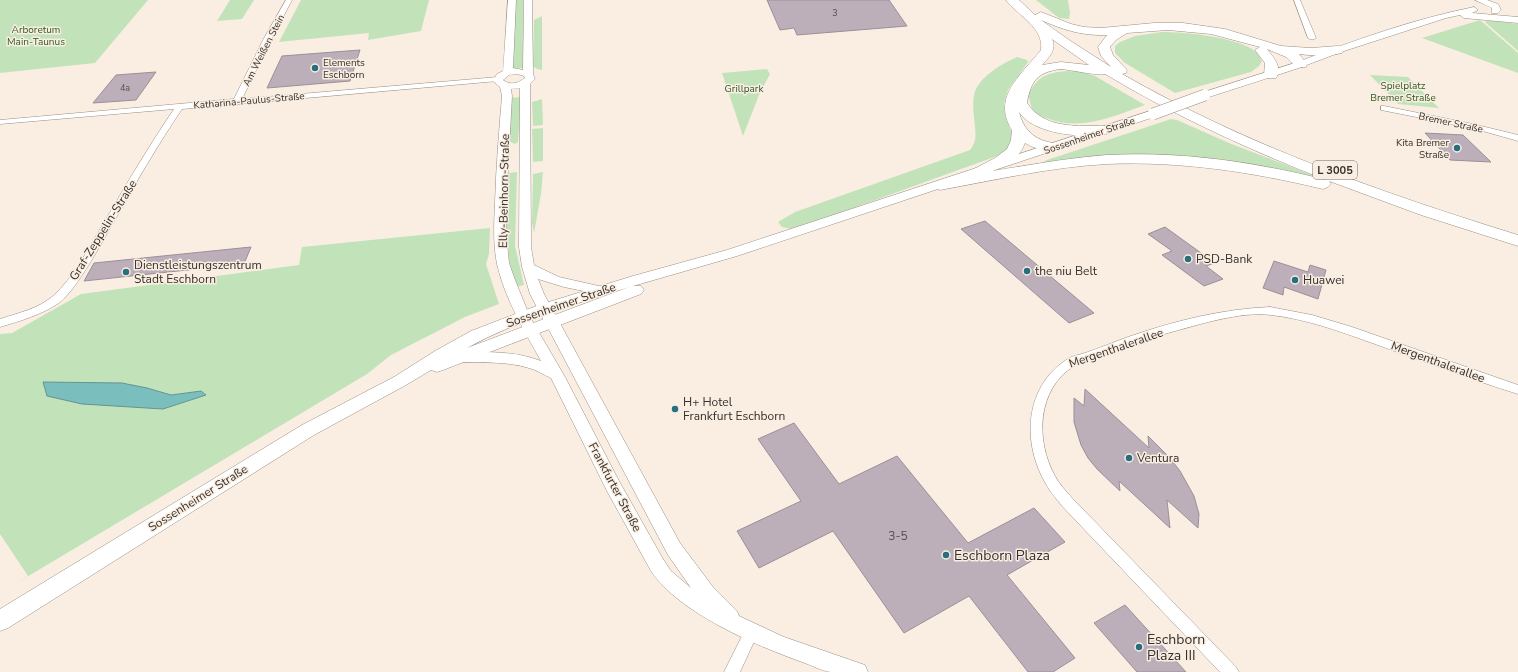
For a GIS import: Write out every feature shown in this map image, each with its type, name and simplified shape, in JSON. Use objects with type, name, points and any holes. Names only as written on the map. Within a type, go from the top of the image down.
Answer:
[{"type":"highway","name":"L 3005","points":[[1012,0],[1038,18],[1085,56],[1198,111],[1297,155],[1399,194],[1518,232]]},
{"type":"highway","name":"L 3005","points":[[1024,0],[1038,18]]},
{"type":"highway","points":[[1038,18],[1077,30],[1107,32],[1162,26],[1207,30],[1236,35],[1301,64]]},
{"type":"highway","points":[[1038,18],[1048,47],[1044,55],[1024,78],[1013,94],[1011,102],[1012,116],[1020,132],[1034,142],[1052,147]]},
{"type":"highway","points":[[1124,30],[1112,36],[1104,47],[1107,56],[1124,76]]},
{"type":"highway","points":[[1267,48],[1310,52],[1338,50]]},
{"type":"highway","points":[[1267,48],[1271,63],[1271,75]]},
{"type":"highway","points":[[1105,130],[1076,130],[1042,123],[1027,115],[1022,109],[1020,103],[1022,90],[1035,73],[1048,67],[1064,65],[1124,76]]},
{"type":"highway","name":"L 3005","points":[[1124,76],[1189,115],[1251,144],[1396,201],[1518,241]]},
{"type":"highway","points":[[979,172],[1001,161],[1016,150],[1019,145],[1020,132]]},
{"type":"highway","points":[[940,185],[1053,166],[1106,160],[1162,159],[1245,167],[1313,181],[1396,201]]},
{"type":"main road","name":"Sossenheimer Straße","points":[[0,621],[308,430],[400,381],[463,342],[548,316],[732,253],[1301,64]]},
{"type":"main road","name":"Sossenheimer Straße","points":[[548,316],[603,291],[732,253]]},
{"type":"main road","name":"Sossenheimer Straße","points":[[400,381],[461,357],[526,323]]},
{"type":"street","name":"Am Weißen Stein","points":[[237,101],[267,40],[289,0]]},
{"type":"street","points":[[508,72],[512,0]]},
{"type":"street","name":"Elly-Beinhorn-Straße","points":[[528,0],[524,166],[525,247],[528,267],[537,294],[548,316]]},
{"type":"street","points":[[1297,0],[1312,38]]},
{"type":"street","points":[[1486,1],[1497,8],[1495,11]]},
{"type":"street","name":"Sossenheimer Straße","points":[[1446,15],[1462,4],[1474,10],[1487,12],[1495,11],[1518,20]]},
{"type":"street","name":"Sossenheimer Straße","points":[[1301,64],[1338,50],[1446,15],[1474,10]]},
{"type":"street","points":[[1446,15],[1481,15],[1518,20]]},
{"type":"street","points":[[522,71],[527,78],[518,86],[502,82],[502,75],[508,72],[522,71]]},
{"type":"street","name":"Katharina-Paulus-Straße","points":[[0,122],[237,101],[502,82]]},
{"type":"street","name":"Elly-Beinhorn-Straße","points":[[502,82],[507,96],[500,232],[503,264],[514,298],[526,323]]},
{"type":"street","name":"Graf-Zeppelin-Straße","points":[[0,322],[35,312],[55,300],[64,292],[88,258],[153,146],[180,106]]},
{"type":"street","name":"Bremer Straße","points":[[1384,108],[1473,126],[1518,138]]},
{"type":"street","points":[[503,154],[508,163],[518,167],[524,166]]},
{"type":"street","points":[[528,267],[540,275],[559,283],[603,291]]},
{"type":"street","name":"Mergenthalerallee","points":[[1231,672],[1067,502],[1050,480],[1042,460],[1036,436],[1035,421],[1042,392],[1050,378],[1061,368],[1071,362],[1147,335],[1226,315],[1270,311],[1312,319],[1348,330],[1518,390]]},
{"type":"street","name":"Frankfurter Straße","points":[[548,316],[674,549],[695,580],[711,599],[724,612],[747,628]]},
{"type":"street","name":"Frankfurter Straße","points":[[526,323],[558,377],[613,486],[665,577],[678,589],[709,611],[780,644],[858,672]]},
{"type":"street","points":[[461,357],[498,358],[531,362],[540,365],[558,377]]},
{"type":"street","points":[[732,672],[747,628]]},
{"type":"green space","name":"Arboretum Main-Taunus","points":[[0,0],[148,0],[95,63],[0,73]]},
{"type":"green space","points":[[230,0],[254,0],[242,19],[217,21]]},
{"type":"green space","points":[[301,0],[429,0],[421,31],[368,40],[369,33],[279,42]]},
{"type":"green space","points":[[516,0],[523,0],[523,68],[512,69]]},
{"type":"green space","points":[[1036,0],[1068,0],[1070,13],[1069,19],[1059,18]]},
{"type":"green space","points":[[542,16],[542,70],[533,66],[534,20]]},
{"type":"green space","points":[[1480,20],[1518,53],[1518,73],[1422,38]]},
{"type":"green space","points":[[1490,20],[1518,24],[1518,51],[1485,22]]},
{"type":"green space","points":[[1162,32],[1197,34],[1236,42],[1255,51],[1262,61],[1259,66],[1251,72],[1175,93],[1125,63],[1115,53],[1115,46],[1120,42],[1135,36]]},
{"type":"green space","points":[[1017,57],[1027,60],[1028,62],[1008,90],[1004,104],[1005,115],[1013,136],[1008,149],[1000,155],[791,229],[782,227],[778,222],[795,212],[970,150],[975,136],[973,103],[976,88],[991,72]]},
{"type":"green space","name":"Grillpark","points":[[767,69],[770,74],[759,95],[743,136],[722,73]]},
{"type":"green space","points":[[1067,71],[1083,72],[1095,76],[1145,105],[1122,114],[1086,123],[1061,122],[1040,116],[1034,112],[1028,95],[1035,84],[1048,74]]},
{"type":"green space","name":"Spielplatz Bremer Straße","points":[[1370,75],[1408,77],[1439,108],[1398,104]]},
{"type":"green space","points":[[521,97],[518,142],[515,144],[508,141],[510,98]]},
{"type":"green space","points":[[542,99],[543,125],[533,126],[532,102]]},
{"type":"green space","points":[[1171,119],[1177,120],[1229,143],[1330,182],[1288,172],[1202,157],[1159,155],[1131,156],[1049,164],[1044,161]]},
{"type":"green space","points":[[543,128],[543,161],[533,162],[532,129]]},
{"type":"green space","points":[[517,172],[515,246],[524,285],[516,287],[509,260],[507,229],[508,173]]},
{"type":"green space","points":[[543,172],[541,194],[534,233],[532,223],[533,174]]},
{"type":"green space","points":[[490,228],[489,254],[486,264],[499,304],[465,317],[391,355],[367,374],[0,593],[28,576],[0,534],[0,334],[12,333],[81,294],[299,265],[302,247]],"holes":[[[147,388],[171,395],[200,391],[206,395],[163,409]]]},
{"type":"water","points":[[43,382],[122,383],[171,395],[201,391],[206,395],[163,409],[82,404],[47,396]]},
{"type":"building","points":[[767,0],[889,0],[907,26],[797,35],[794,28],[780,30]]},
{"type":"building","name":"Elements Eschborn","points":[[360,50],[350,81],[267,88],[282,56]]},
{"type":"building","points":[[156,72],[136,100],[93,103],[116,75]]},
{"type":"building","name":"Kita Bremer Straße","points":[[1425,133],[1463,135],[1491,162],[1450,160]]},
{"type":"building","name":"the niu Belt","points":[[985,221],[1094,313],[1069,323],[961,229]]},
{"type":"building","name":"PSD-Bank","points":[[1165,227],[1215,263],[1206,266],[1223,279],[1204,286],[1162,255],[1172,251],[1148,234]]},
{"type":"building","name":"Dienstleistungszentrum Stadt Eschborn","points":[[251,247],[244,264],[84,281],[94,263]]},
{"type":"building","name":"Huawei","points":[[1274,261],[1308,272],[1310,265],[1326,270],[1318,299],[1284,287],[1283,295],[1263,288]]},
{"type":"building","name":"Ventura","points":[[1085,389],[1149,448],[1148,436],[1169,457],[1180,471],[1194,496],[1199,514],[1198,528],[1167,500],[1170,528],[1119,481],[1120,491],[1088,458],[1081,445],[1074,422],[1074,398],[1084,406]]},
{"type":"building","name":"Eschborn Plaza","points":[[794,423],[839,484],[897,456],[968,543],[1034,508],[1065,542],[1007,575],[1075,658],[1053,672],[1028,672],[969,596],[904,633],[833,531],[759,568],[737,531],[801,501],[758,439]]},
{"type":"building","name":"Eschborn Plaza III","points":[[1125,605],[1186,672],[1137,672],[1094,623]]},
{"type":"place","name":"Elements Eschborn","points":[[315,68]]},
{"type":"place","name":"Kita Bremer Straße","points":[[1457,148]]},
{"type":"place","name":"PSD-Bank","points":[[1188,259]]},
{"type":"place","name":"the niu Belt","points":[[1027,271]]},
{"type":"place","name":"Dienstleistungszentrum Stadt Eschborn","points":[[126,272]]},
{"type":"place","name":"Huawei","points":[[1295,280]]},
{"type":"place","name":"H+ Hotel Frankfurt Eschborn","points":[[675,409]]},
{"type":"place","name":"Ventura","points":[[1129,458]]},
{"type":"place","name":"Eschborn Plaza","points":[[946,555]]},
{"type":"place","name":"Eschborn Plaza III","points":[[1139,647]]}]
